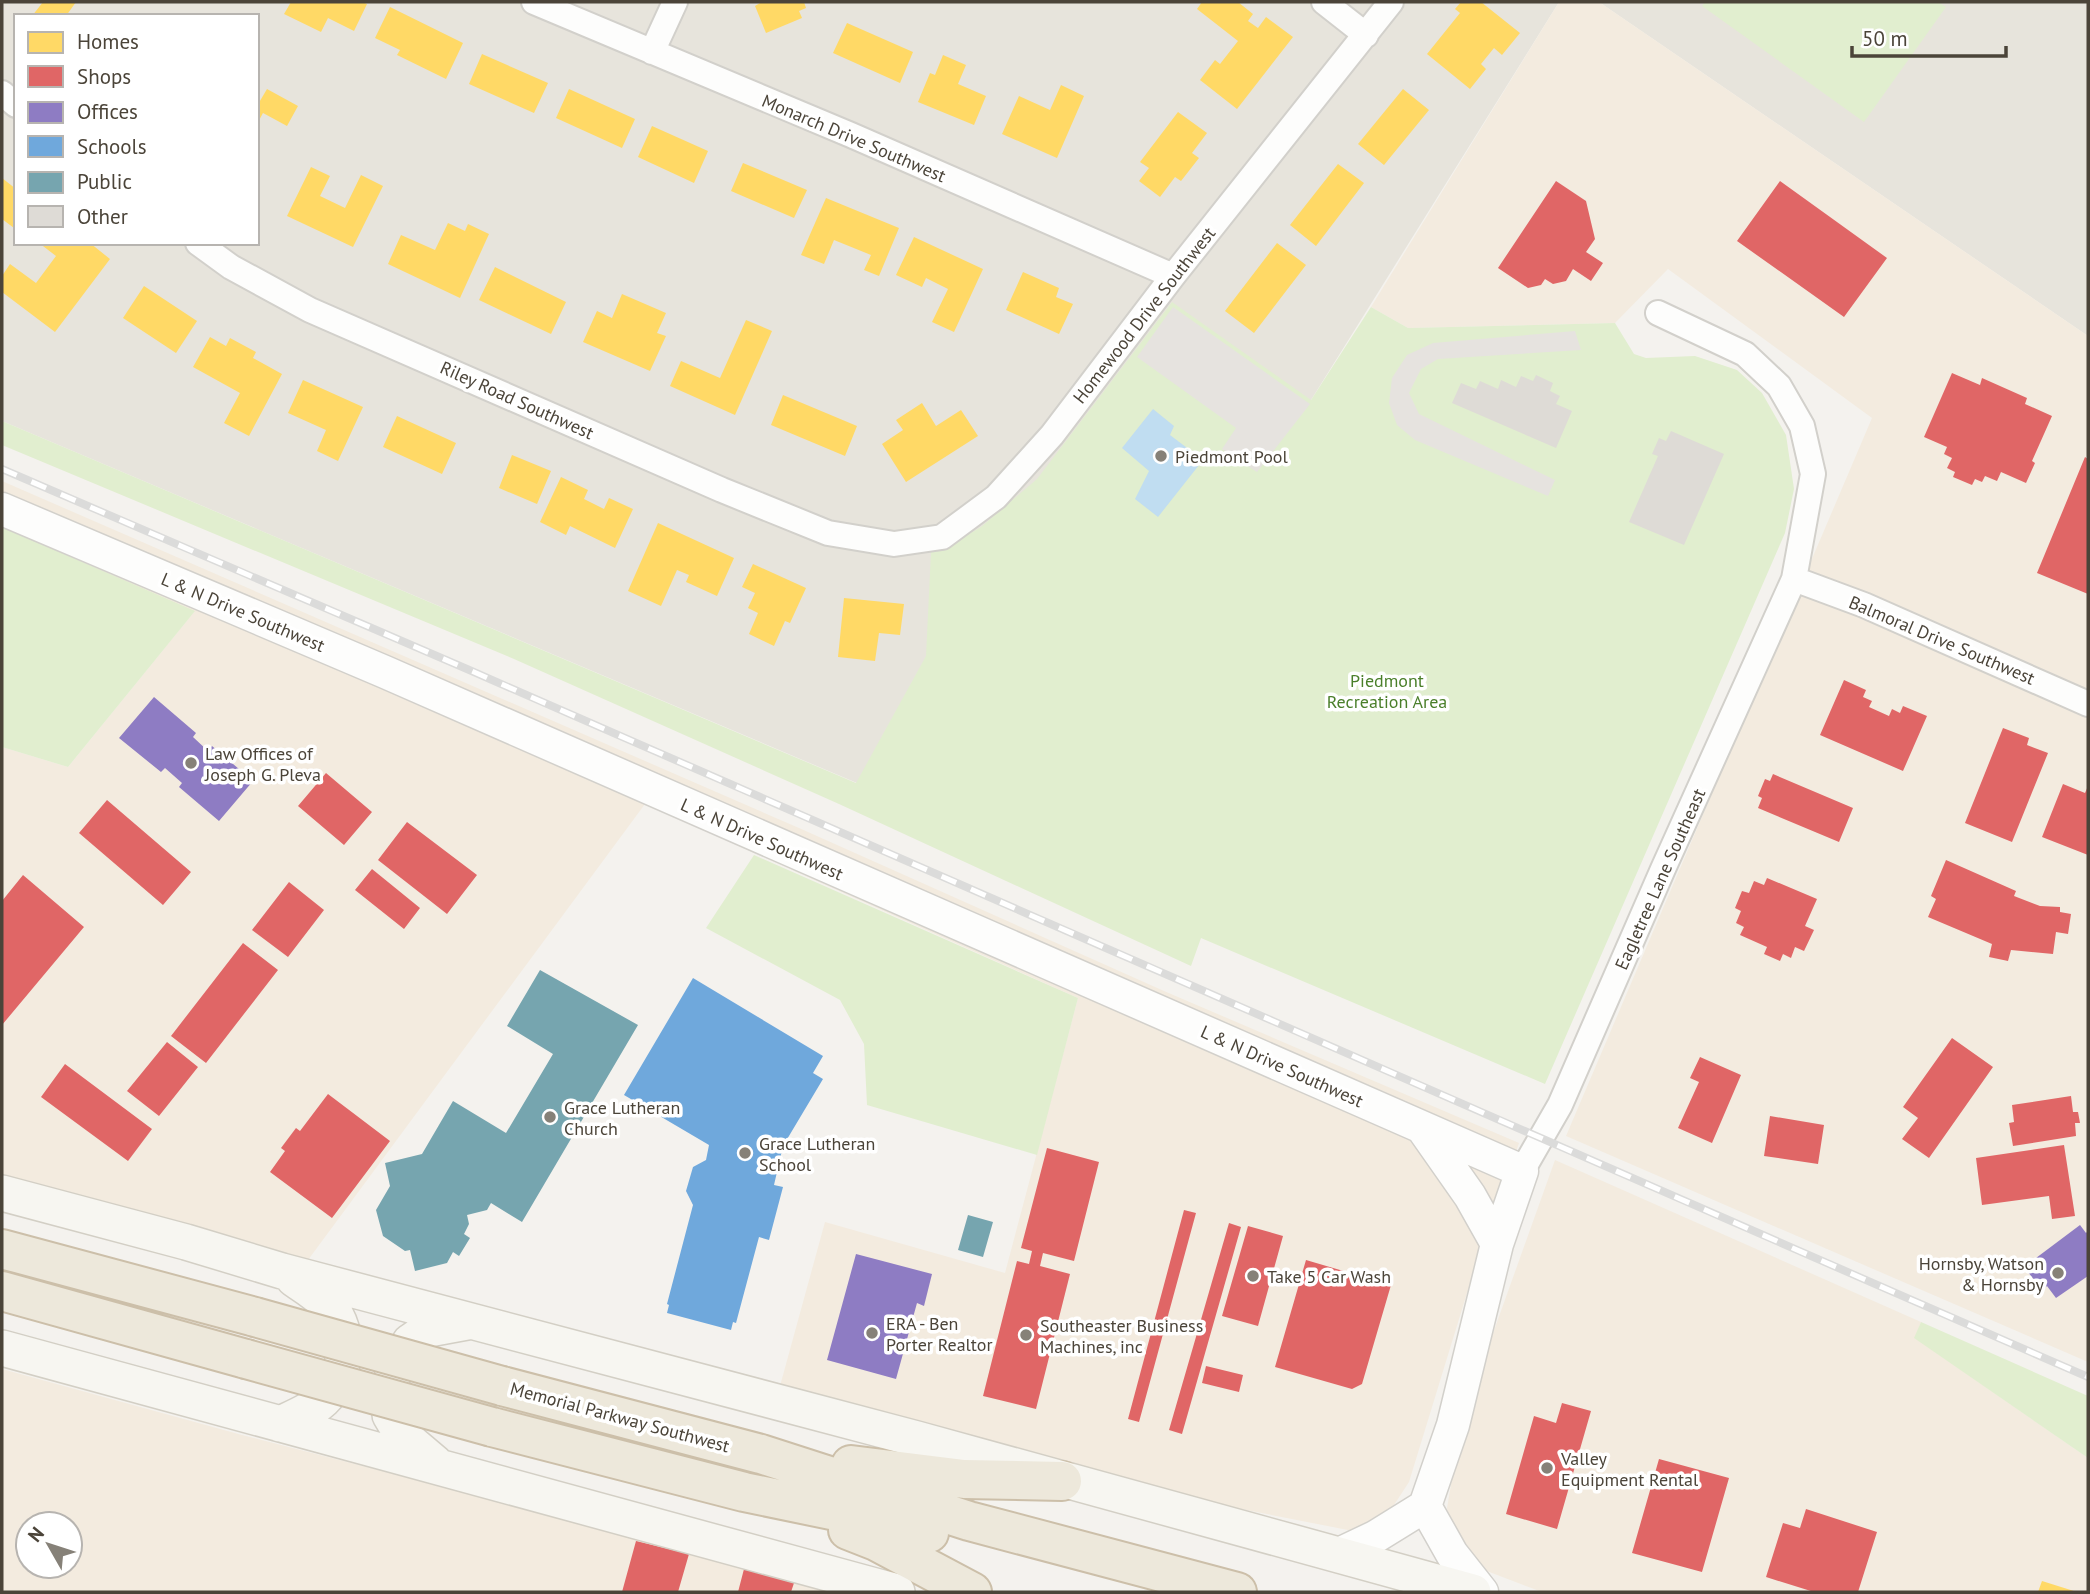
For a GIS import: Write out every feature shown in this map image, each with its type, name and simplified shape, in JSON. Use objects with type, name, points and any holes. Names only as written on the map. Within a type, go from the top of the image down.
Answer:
[{"type":"highway","name":"Memorial Parkway Southwest","points":[[2,1249],[761,1454],[970,1521],[1237,1592]]},
{"type":"highway","points":[[2,1292],[642,1467],[765,1497],[894,1523],[1133,1592]]},
{"type":"highway","points":[[761,1454],[964,1479],[1062,1481]]},
{"type":"highway","points":[[765,1497],[876,1541],[972,1592]]},
{"type":"main road","points":[[2,1193],[471,1322],[917,1439],[1473,1592]]},
{"type":"main road","points":[[280,1424],[308,1411],[324,1399],[339,1376],[344,1349],[341,1326],[330,1307],[282,1271]]},
{"type":"main road","points":[[442,1468],[402,1436],[390,1415],[390,1387],[395,1366],[410,1342],[429,1329],[471,1322]]},
{"type":"main road","points":[[2,1348],[897,1592]]},
{"type":"street","name":"Monarch Drive Southwest","points":[[534,2],[851,135],[1173,276]]},
{"type":"street","points":[[652,52],[674,2]]},
{"type":"street","points":[[1324,2],[1366,34]]},
{"type":"street","name":"Homewood Drive Southwest","points":[[845,536],[894,544],[942,537],[996,498],[1052,435],[1173,276],[1391,2]]},
{"type":"street","name":"Riley Road Southwest","points":[[201,245],[231,267],[310,310],[722,490],[828,533],[845,536]]},
{"type":"street","name":"Eagletree Lane Southeast","points":[[1425,1506],[1453,1425],[1497,1244],[1522,1171],[1560,1105],[1794,579],[1813,474],[1802,426],[1779,386],[1745,354],[1658,313]]},
{"type":"street","name":"L & N Drive Southwest","points":[[2,509],[384,672],[1522,1171]]},
{"type":"street","name":"Balmoral Drive Southwest","points":[[1794,579],[1864,605],[2088,704]]},
{"type":"street","points":[[1423,1128],[1470,1196],[1497,1244]]},
{"type":"street","points":[[1336,1555],[1375,1537],[1425,1506],[1451,1554],[1482,1592]]},
{"type":"shaded area","points":[[2,2],[1559,2],[1311,400],[1131,910],[857,783],[2,421]]},
{"type":"shaded area","points":[[1559,2],[1599,2],[2088,336],[2088,1362],[1566,1136],[1872,418],[1668,269],[1615,323],[1408,328],[1371,307]]},
{"type":"shaded area","points":[[1599,2],[2088,2],[2088,336]]},
{"type":"shaded area","points":[[1173,307],[1310,404],[1257,472],[1222,449],[1236,428],[1137,357]]},
{"type":"shaded area","points":[[1575,331],[1581,350],[1438,359],[1421,369],[1409,393],[1419,414],[1555,480],[1548,496],[1415,440],[1397,425],[1389,403],[1392,378],[1407,355],[1433,343]]},
{"type":"shaded area","points":[[2,481],[799,828],[1164,991],[1519,1143],[1467,1293],[1409,1482],[1392,1508],[1358,1532],[1216,1504],[780,1386],[825,1222],[1005,1273],[1078,998],[645,804],[308,1260],[2,1182],[2,747],[68,767],[194,612],[2,527]]},
{"type":"shaded area","points":[[1555,1160],[1921,1322],[1915,1338],[2088,1458],[2088,1592],[1542,1592],[1471,1565],[1453,1549],[1447,1508],[1462,1420]]},
{"type":"shaded area","points":[[2,1369],[242,1435],[848,1591],[2,1592]]},
{"type":"green space","points":[[1705,2],[1938,2],[1946,7],[1864,122],[1702,6]]},
{"type":"green space","name":"Piedmont Recreation Area","points":[[1172,302],[1311,400],[1371,307],[1408,328],[1615,323],[1634,354],[1646,358],[1695,356],[1737,370],[1762,393],[1786,435],[1794,489],[1785,533],[1545,1084],[1201,938],[1191,966],[839,804],[514,659],[2,445],[2,421],[856,783],[926,656],[931,552],[981,527],[1037,479]]},
{"type":"green space","points":[[2,527],[195,611],[68,767],[2,747]]},
{"type":"green space","points":[[754,855],[1078,998],[1037,1155],[867,1105],[864,1044],[840,1000],[706,928]]},
{"type":"green space","points":[[1921,1322],[2088,1396],[2088,1458],[1914,1338]]},
{"type":"water","points":[[1153,409],[1174,426],[1170,435],[1203,460],[1158,517],[1135,499],[1149,471],[1122,448]]},
{"type":"building: Homes","points":[[43,2],[76,2],[67,14],[34,14]]},
{"type":"building: Homes","points":[[291,2],[367,4],[354,31],[328,18],[321,32],[284,14]]},
{"type":"building: Homes","points":[[759,2],[804,2],[806,8],[799,11],[802,18],[766,33],[755,6]]},
{"type":"building: Homes","points":[[1202,2],[1238,2],[1253,14],[1248,21],[1258,28],[1266,17],[1293,37],[1237,109],[1200,80],[1215,60],[1220,64],[1238,41],[1197,9]]},
{"type":"building: Homes","points":[[1461,2],[1481,2],[1520,33],[1502,55],[1494,48],[1481,64],[1486,69],[1470,89],[1427,54],[1460,13],[1455,9]]},
{"type":"building: Homes","points":[[390,7],[463,43],[446,79],[397,55],[400,50],[375,38]]},
{"type":"building: Homes","points":[[847,23],[913,52],[900,83],[833,53]]},
{"type":"building: Homes","points":[[482,54],[548,83],[534,113],[469,84]]},
{"type":"building: Homes","points":[[943,55],[966,65],[958,84],[986,96],[974,125],[918,102],[930,73],[935,75]]},
{"type":"building: Homes","points":[[1061,85],[1084,96],[1057,158],[1002,134],[1019,96],[1050,110]]},
{"type":"building: Homes","points":[[267,89],[298,106],[287,126],[263,113],[259,120],[259,103]]},
{"type":"building: Homes","points":[[569,89],[635,119],[622,148],[556,118]]},
{"type":"building: Homes","points":[[1403,89],[1429,110],[1384,165],[1358,144]]},
{"type":"building: Homes","points":[[1178,112],[1207,133],[1192,153],[1199,158],[1181,181],[1175,177],[1160,197],[1139,181],[1149,168],[1140,162]]},
{"type":"building: Homes","points":[[652,126],[708,151],[694,183],[638,157]]},
{"type":"building: Homes","points":[[743,163],[807,190],[794,218],[731,191]]},
{"type":"building: Homes","points":[[1338,164],[1364,183],[1316,246],[1290,225]]},
{"type":"building: Homes","points":[[311,167],[330,176],[320,196],[345,208],[361,175],[383,186],[353,247],[287,216]]},
{"type":"building: Homes","points":[[2,178],[14,187],[14,228],[2,219]]},
{"type":"building: Homes","points":[[826,198],[899,228],[879,276],[864,270],[871,255],[834,240],[824,264],[801,255]]},
{"type":"building: Homes","points":[[448,223],[465,231],[468,224],[489,234],[460,298],[388,264],[401,235],[435,250]]},
{"type":"building: Homes","points":[[914,237],[983,269],[954,332],[932,322],[948,289],[926,278],[922,287],[896,275]]},
{"type":"building: Homes","points":[[1277,243],[1306,265],[1254,333],[1225,311]]},
{"type":"building: Homes","points":[[42,245],[92,245],[110,259],[55,332],[2,292],[2,276],[10,264],[36,283],[56,256]]},
{"type":"building: Homes","points":[[495,267],[566,302],[551,334],[479,300]]},
{"type":"building: Homes","points":[[1023,272],[1059,288],[1056,297],[1073,304],[1059,334],[1006,310]]},
{"type":"building: Homes","points":[[144,286],[197,321],[176,353],[123,318]]},
{"type":"building: Homes","points":[[622,294],[666,313],[657,333],[666,336],[650,371],[583,342],[597,311],[612,318]]},
{"type":"building: Homes","points":[[746,320],[772,331],[735,415],[670,386],[681,361],[720,378]]},
{"type":"building: Homes","points":[[210,337],[226,346],[230,338],[256,352],[253,358],[282,374],[249,436],[224,423],[240,393],[193,367]]},
{"type":"building: Homes","points":[[303,380],[363,407],[338,461],[317,451],[326,430],[288,413]]},
{"type":"building: Homes","points":[[783,395],[857,426],[845,456],[771,425]]},
{"type":"building: Homes","points":[[922,403],[936,426],[961,410],[978,436],[906,482],[882,444],[903,430],[896,420]]},
{"type":"building: Homes","points":[[397,416],[456,443],[442,474],[383,447]]},
{"type":"building: Homes","points":[[512,455],[551,471],[537,504],[499,488]]},
{"type":"building: Homes","points":[[561,477],[588,490],[584,499],[604,509],[609,498],[633,509],[615,548],[570,526],[566,535],[540,522]]},
{"type":"building: Homes","points":[[658,523],[734,558],[717,596],[686,582],[689,575],[677,570],[661,606],[628,591]]},
{"type":"building: Homes","points":[[753,564],[806,588],[790,623],[785,621],[774,646],[749,634],[758,613],[748,608],[755,593],[742,587]]},
{"type":"building: Homes","points":[[844,598],[904,604],[900,635],[879,633],[875,661],[838,657]]},
{"type":"building: Homes","points":[[2042,1581],[2077,1592],[2038,1592]]},
{"type":"building: Shops","points":[[1556,181],[1586,201],[1595,239],[1586,252],[1603,263],[1591,281],[1573,269],[1566,281],[1553,284],[1545,279],[1541,285],[1528,288],[1498,268]]},
{"type":"building: Shops","points":[[1780,181],[1887,258],[1844,317],[1737,241]]},
{"type":"building: Shops","points":[[1952,373],[1980,385],[1982,378],[2027,398],[2025,404],[2052,416],[2032,461],[2035,463],[2026,483],[2001,472],[1997,481],[1985,476],[1982,482],[1975,479],[1972,485],[1953,477],[1955,472],[1947,468],[1952,458],[1944,454],[1947,447],[1924,437]]},
{"type":"building: Shops","points":[[2085,457],[2088,459],[2088,594],[2037,573]]},
{"type":"building: Shops","points":[[1844,680],[1866,690],[1863,697],[1872,701],[1869,707],[1889,716],[1892,709],[1900,713],[1903,706],[1927,716],[1903,771],[1820,735]]},
{"type":"building: Shops","points":[[2003,728],[2029,738],[2027,745],[2048,753],[2012,842],[1965,823]]},
{"type":"building: Shops","points":[[326,773],[372,812],[344,845],[298,806]]},
{"type":"building: Shops","points":[[1773,774],[1853,808],[1839,842],[1758,808],[1762,798],[1758,796],[1765,779],[1770,781]]},
{"type":"building: Shops","points":[[2063,784],[2085,793],[2088,786],[2088,855],[2042,837]]},
{"type":"building: Shops","points":[[107,800],[191,872],[163,905],[79,833]]},
{"type":"building: Shops","points":[[407,822],[477,875],[447,914],[378,860]]},
{"type":"building: Shops","points":[[1946,860],[2016,891],[2014,896],[2040,906],[2060,907],[2060,912],[2071,914],[2068,934],[2056,932],[2053,954],[2011,950],[2008,961],[1989,957],[1992,944],[1928,917],[1936,899],[1931,896]]},
{"type":"building: Shops","points":[[372,869],[420,908],[404,929],[355,890]]},
{"type":"building: Shops","points":[[23,875],[84,927],[2,1025],[2,901]]},
{"type":"building: Shops","points":[[1767,878],[1817,899],[1805,926],[1814,930],[1804,951],[1795,947],[1791,958],[1783,954],[1780,961],[1764,954],[1767,947],[1740,935],[1744,927],[1736,923],[1741,911],[1735,908],[1742,891],[1749,893],[1754,881],[1764,885]]},
{"type":"building: Shops","points":[[289,882],[324,910],[288,957],[252,930]]},
{"type":"building: Shops","points":[[243,943],[278,970],[206,1063],[171,1036]]},
{"type":"building: Shops","points":[[1952,1038],[1993,1067],[1929,1158],[1902,1139],[1918,1118],[1903,1107]]},
{"type":"building: Shops","points":[[167,1042],[198,1067],[159,1116],[127,1091]]},
{"type":"building: Shops","points":[[1700,1057],[1741,1075],[1712,1143],[1678,1128],[1699,1082],[1690,1078]]},
{"type":"building: Shops","points":[[65,1064],[152,1129],[128,1161],[41,1097]]},
{"type":"building: Shops","points":[[328,1094],[390,1141],[332,1218],[270,1172],[285,1151],[281,1148],[296,1128],[300,1131]]},
{"type":"building: Shops","points":[[2071,1096],[2073,1112],[2078,1112],[2080,1123],[2075,1123],[2076,1136],[2013,1146],[2009,1123],[2014,1122],[2012,1105]]},
{"type":"building: Shops","points":[[1770,1116],[1824,1125],[1818,1164],[1764,1156]]},
{"type":"building: Shops","points":[[2064,1145],[2075,1216],[2052,1219],[2049,1196],[1982,1205],[1976,1158]]},
{"type":"building: Shops","name":"Southeaster Business Machines, inc","points":[[1047,1148],[1099,1162],[1074,1261],[1043,1253],[1040,1266],[1070,1274],[1036,1409],[983,1396],[1017,1261],[1029,1264],[1032,1251],[1021,1248]]},
{"type":"building: Shops","points":[[1184,1210],[1196,1213],[1139,1422],[1128,1419]]},
{"type":"building: Shops","points":[[1229,1223],[1241,1227],[1182,1434],[1169,1430]]},
{"type":"building: Shops","name":"Take 5 Car Wash","points":[[1248,1226],[1283,1236],[1258,1326],[1222,1316]]},
{"type":"building: Shops","points":[[1306,1260],[1391,1285],[1362,1384],[1352,1389],[1275,1367]]},
{"type":"building: Shops","points":[[1206,1366],[1243,1375],[1239,1392],[1202,1383]]},
{"type":"building: Shops","name":"Valley Equipment Rental","points":[[1562,1403],[1591,1411],[1557,1529],[1506,1514],[1534,1416],[1556,1423]]},
{"type":"building: Shops","points":[[1659,1459],[1729,1478],[1702,1572],[1632,1553]]},
{"type":"building: Shops","points":[[1806,1509],[1877,1532],[1858,1592],[1814,1592],[1766,1577],[1783,1523],[1800,1528]]},
{"type":"building: Shops","points":[[636,1541],[689,1554],[678,1592],[622,1592]]},
{"type":"building: Shops","points":[[744,1569],[794,1583],[791,1592],[738,1592]]},
{"type":"building: Offices","points":[[154,697],[196,733],[193,737],[208,751],[212,746],[253,781],[219,821],[179,787],[182,783],[165,768],[161,772],[119,738]]},
{"type":"building: Offices","points":[[2080,1225],[2086,1233],[2088,1231],[2088,1276],[2056,1298],[2047,1286],[2042,1290],[2024,1267]]},
{"type":"building: Offices","name":"ERA - Ben Porter Realtor","points":[[856,1254],[932,1274],[924,1306],[917,1303],[896,1379],[827,1360]]},
{"type":"building: Schools","name":"Grace Lutheran School","points":[[693,978],[823,1056],[813,1073],[823,1079],[783,1146],[774,1185],[783,1187],[769,1240],[759,1237],[736,1323],[733,1322],[731,1330],[667,1313],[667,1304],[693,1205],[686,1191],[693,1167],[706,1160],[709,1145],[624,1095]]},
{"type":"building: Public","name":"Grace Lutheran Church","points":[[540,970],[638,1025],[522,1222],[491,1203],[487,1210],[467,1215],[469,1224],[464,1234],[470,1238],[459,1256],[453,1252],[447,1263],[415,1271],[410,1250],[405,1251],[383,1236],[376,1210],[390,1186],[385,1163],[422,1154],[453,1101],[506,1133],[553,1054],[507,1026]]},
{"type":"building: Public","points":[[968,1215],[993,1222],[983,1257],[958,1250]]},
{"type":"building: Other","points":[[1536,375],[1553,383],[1550,391],[1560,396],[1556,404],[1572,411],[1556,448],[1452,403],[1461,383],[1476,389],[1480,381],[1498,389],[1501,380],[1516,387],[1521,376],[1533,381]]},
{"type":"building: Other","points":[[1671,431],[1724,454],[1684,545],[1629,522],[1658,456],[1652,454],[1659,438],[1666,441]]},
{"type":"railway","points":[[2,469],[467,669],[2088,1377]]},
{"type":"place","name":"Piedmont Pool","points":[[1161,456]]},
{"type":"place","name":"Law Offices of Joseph G. Pleva","points":[[191,763]]},
{"type":"place","name":"Grace Lutheran Church","points":[[550,1117]]},
{"type":"place","name":"Grace Lutheran School","points":[[745,1153]]},
{"type":"place","name":"Hornsby, Watson & Hornsby","points":[[2058,1273]]},
{"type":"place","name":"Take 5 Car Wash","points":[[1253,1276]]},
{"type":"place","name":"ERA - Ben Porter Realtor","points":[[872,1333]]},
{"type":"place","name":"Southeaster Business Machines, inc","points":[[1026,1335]]},
{"type":"place","name":"Valley Equipment Rental","points":[[1547,1468]]}]
